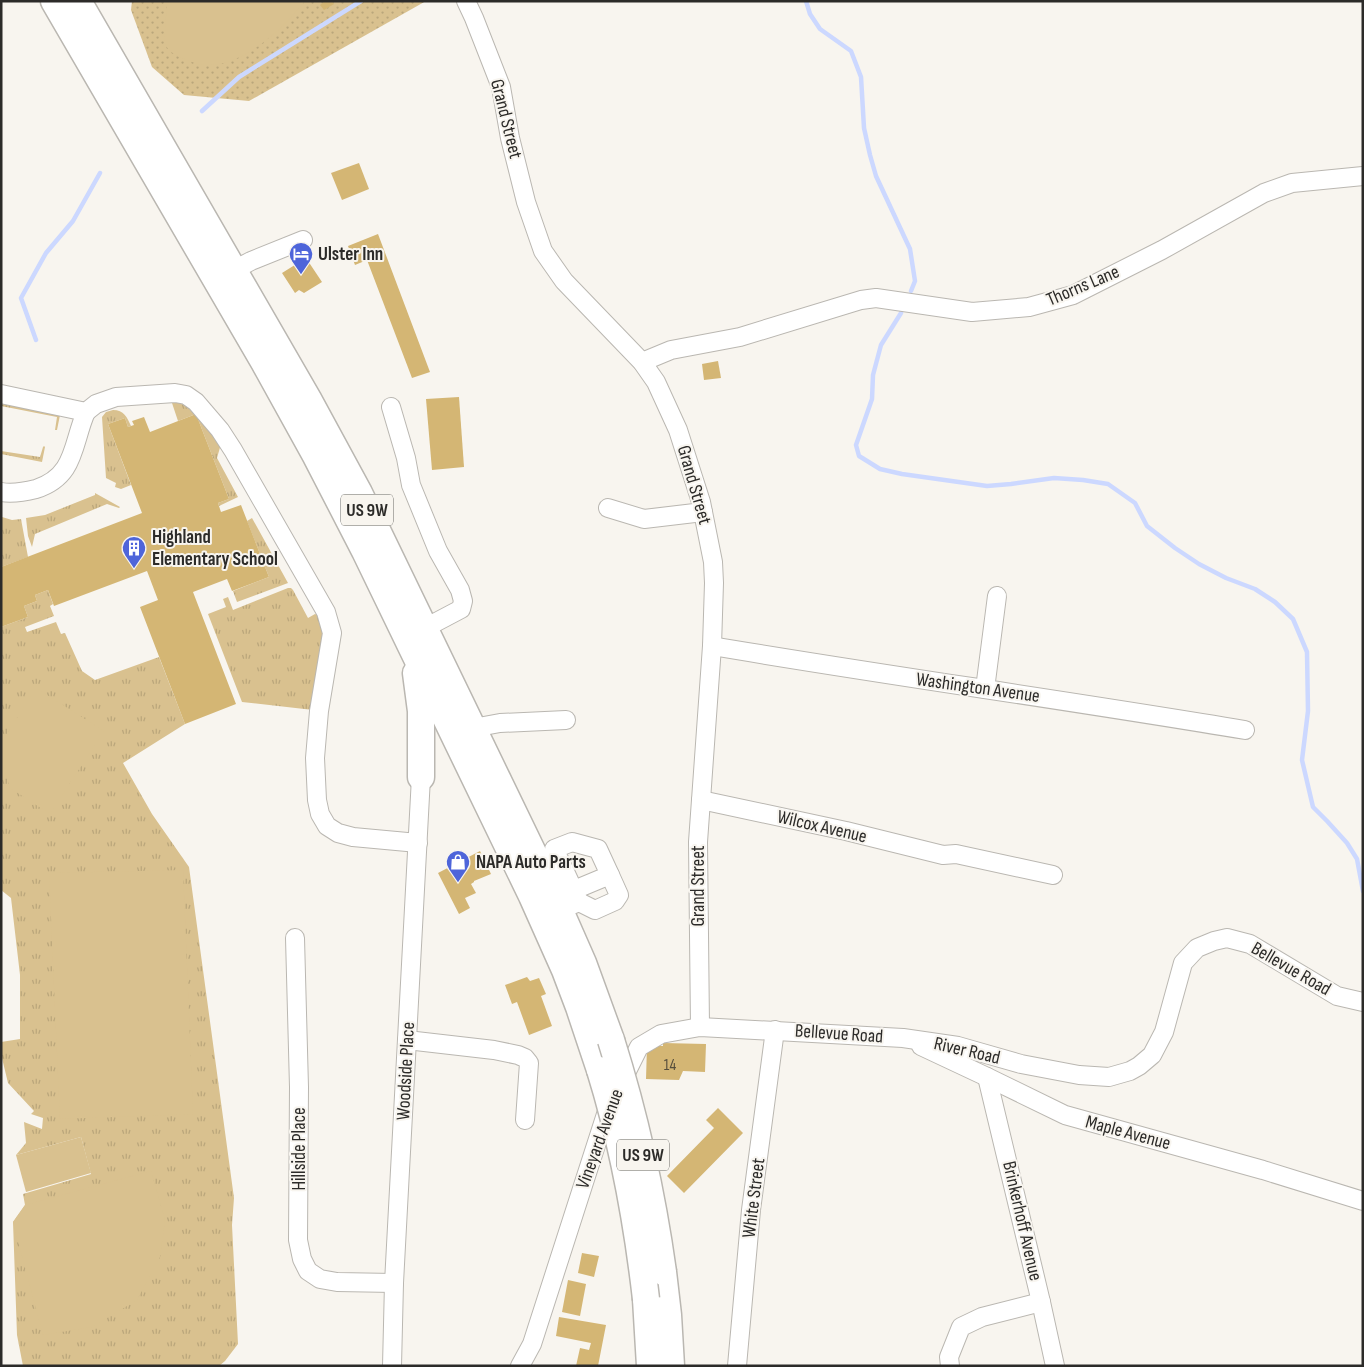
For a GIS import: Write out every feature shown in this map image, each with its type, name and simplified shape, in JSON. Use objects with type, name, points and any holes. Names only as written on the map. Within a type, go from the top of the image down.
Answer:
[{"type":"highway","name":"US 9W","points":[[54,1],[291,408],[341,502],[571,901],[583,963],[611,1040],[631,1108],[643,1158],[663,1272],[671,1366]]},
{"type":"highway","name":"US 9W","points":[[78,1],[334,446],[379,534],[414,629],[467,761],[532,896],[565,970],[600,1070],[632,1199],[646,1299],[650,1366]]},
{"type":"highway","points":[[414,629],[416,672],[421,711],[421,777]]},
{"type":"highway","points":[[421,777],[424,766],[438,754],[447,752],[467,761]]},
{"type":"street","name":"Grand Street","points":[[466,1],[501,88],[510,138],[526,202],[544,251],[564,281],[642,362],[656,382],[678,430],[703,512],[713,562],[714,583],[712,646],[698,842],[700,1027]]},
{"type":"street","name":"Thorns Lane","points":[[642,362],[671,350],[740,337],[860,300],[876,298],[972,312],[1029,307],[1073,294],[1162,250],[1264,193],[1292,183],[1363,176]]},
{"type":"street","points":[[234,270],[250,260],[303,240]]},
{"type":"street","points":[[1,492],[23,493],[46,485],[63,472],[76,444],[79,427],[86,412],[96,404],[116,397],[174,393],[186,395],[196,402],[220,430],[233,450],[326,612],[332,633],[318,711],[316,734],[317,800],[320,814],[327,826],[338,833],[353,837],[418,842]]},
{"type":"street","points":[[1,394],[86,412]]},
{"type":"street","points":[[392,407],[406,458],[411,485],[438,551],[460,590],[463,601],[461,609],[414,629]]},
{"type":"street","points":[[608,508],[644,518],[703,512]]},
{"type":"street","points":[[985,689],[997,596]]},
{"type":"street","name":"Washington Avenue","points":[[712,646],[1245,730]]},
{"type":"street","points":[[473,728],[500,723],[566,720]]},
{"type":"street","name":"Woodside Place","points":[[392,1366],[394,1283],[421,777]]},
{"type":"street","name":"Wilcox Avenue","points":[[701,800],[846,831],[943,856],[956,854],[1053,875]]},
{"type":"street","points":[[552,867],[554,850],[572,842],[598,849],[619,895],[615,901],[595,910],[571,901]]},
{"type":"street","points":[[571,901],[610,875]]},
{"type":"street","name":"Hillside Place","points":[[295,938],[299,1087],[298,1240],[302,1259],[308,1271],[320,1280],[394,1283]]},
{"type":"street","name":"Bellevue Road","points":[[1030,1066],[1079,1075],[1109,1076],[1130,1072],[1139,1066],[1152,1055],[1164,1032],[1183,963],[1196,948],[1214,940],[1227,938],[1250,944],[1337,996],[1363,1002]]},
{"type":"street","name":"Vineyard Avenue","points":[[520,1366],[532,1344],[607,1111],[639,1047],[661,1034],[700,1027],[775,1030]]},
{"type":"street","name":"Bellevue Road","points":[[775,1030],[903,1038]]},
{"type":"street","name":"White Street","points":[[736,1366],[751,1210],[775,1030]]},
{"type":"street","name":"River Road","points":[[903,1038],[958,1046],[1030,1066]]},
{"type":"street","name":"Maple Avenue","points":[[903,1038],[1065,1115],[1263,1170],[1363,1201]]},
{"type":"street","points":[[407,1040],[494,1050],[525,1058],[529,1063],[525,1120]]},
{"type":"street","name":"Brinkerhoff Avenue","points":[[987,1077],[1055,1366]]},
{"type":"street","points":[[950,1366],[949,1357],[961,1326],[982,1317],[1041,1302]]},
{"type":"green space","points":[[132,1],[426,1],[249,101],[184,95],[152,67],[131,10]]},
{"type":"green space","points":[[167,1],[305,1],[274,34],[247,53],[219,64],[204,65],[179,57],[166,46],[164,38]]},
{"type":"green space","points":[[1,399],[61,410],[57,430],[55,430],[57,417],[1,406]]},
{"type":"green space","points":[[174,400],[189,405],[221,444],[217,458],[238,497],[219,506],[218,503],[229,499],[196,414],[178,421],[172,403]]},
{"type":"green space","points":[[113,410],[122,413],[131,426],[128,427],[125,418],[108,424],[131,485],[121,489],[115,487],[116,483],[106,478],[102,417],[106,412]]},
{"type":"green space","points":[[44,446],[42,462],[1,454],[1,451],[40,457]]},
{"type":"green space","points":[[95,493],[120,507],[107,504],[35,534],[32,547],[28,536],[26,518],[45,515],[95,495]]},
{"type":"green space","points":[[2,517],[12,520],[21,519],[28,557],[1,567]]},
{"type":"green space","points":[[252,518],[288,583],[237,602],[233,591],[269,577],[247,521]]},
{"type":"green space","points":[[288,588],[293,590],[308,618],[315,614],[320,616],[323,634],[313,710],[242,702],[208,614],[226,607],[223,599],[228,597],[233,610]]},
{"type":"green space","points":[[48,590],[53,604],[50,606],[54,616],[25,627],[27,632],[56,622],[61,634],[65,633],[82,671],[95,680],[159,657],[185,724],[123,763],[152,814],[189,867],[234,1198],[232,1225],[238,1344],[219,1366],[23,1366],[17,1335],[13,1222],[25,1205],[23,1194],[91,1174],[81,1137],[16,1155],[26,1143],[24,1122],[42,1129],[43,1118],[31,1114],[34,1111],[8,1083],[1,1054],[1,1042],[20,1039],[20,975],[11,898],[1,890],[1,627],[28,617],[24,606],[37,601],[35,595]]},
{"type":"green space","points":[[36,688],[104,731],[50,814],[10,788],[1,758],[1,743]]},
{"type":"green space","points":[[183,870],[193,1114],[60,1119],[49,873]]},
{"type":"green space","points":[[81,1137],[91,1173],[26,1192],[16,1155]]},
{"type":"green space","points":[[151,1171],[165,1220],[160,1257],[137,1300],[92,1327],[43,1335],[13,1222],[25,1205]]},
{"type":"building","points":[[325,1],[332,1],[334,4],[324,10],[320,5]]},
{"type":"building","points":[[359,163],[369,189],[342,200],[331,173]]},
{"type":"building","points":[[378,234],[430,372],[412,378],[367,260],[355,265],[348,246]]},
{"type":"building","points":[[306,258],[322,282],[304,293],[299,290],[295,293],[282,273]]},
{"type":"building","points":[[718,361],[721,378],[704,380],[702,364]]},
{"type":"building","points":[[459,397],[464,467],[432,470],[426,399]]},
{"type":"building","name":"Highland Elementary School","points":[[196,414],[229,499],[218,503],[221,512],[241,505],[269,577],[232,591],[227,579],[193,592],[236,704],[185,724],[140,607],[158,600],[147,571],[54,606],[48,590],[35,595],[37,601],[24,606],[28,617],[1,627],[1,567],[142,513],[108,424],[125,418],[128,427],[134,425],[132,421],[144,417],[150,432]]},
{"type":"building","name":"NAPA Auto Parts","points":[[480,851],[491,874],[471,884],[476,893],[465,898],[470,908],[459,914],[438,873]]},
{"type":"building","points":[[527,977],[530,981],[539,978],[546,994],[541,996],[552,1026],[529,1035],[517,1002],[512,1004],[505,985]]},
{"type":"building","points":[[663,1043],[706,1044],[705,1072],[683,1071],[679,1080],[646,1079],[647,1046],[663,1046]]},
{"type":"building","points":[[718,1108],[743,1133],[684,1193],[667,1176],[714,1128],[706,1120]]},
{"type":"building","points":[[582,1253],[599,1256],[594,1277],[578,1273]]},
{"type":"building","points":[[568,1280],[586,1284],[580,1316],[562,1312]]},
{"type":"building","points":[[559,1317],[606,1325],[598,1366],[576,1366],[580,1348],[589,1350],[591,1343],[556,1336]]},
{"type":"waterway","points":[[202,111],[239,77],[361,1]]},
{"type":"waterway","points":[[806,1],[810,14],[820,29],[851,51],[861,77],[864,128],[870,155],[876,176],[910,249],[915,281],[911,291]]},
{"type":"waterway","points":[[36,340],[21,298],[46,253],[73,221],[100,173]]},
{"type":"waterway","points":[[901,313],[881,345],[873,375],[872,399],[856,445],[859,456],[880,469],[987,486],[1054,478],[1108,484],[1135,503],[1147,526],[1175,548],[1199,564],[1226,578],[1255,589],[1275,602],[1293,619],[1307,652],[1308,711],[1302,760],[1313,807],[1347,843],[1357,859],[1363,891]]},
{"type":"place","name":"Ulster Inn","points":[[301,275]]},
{"type":"place","name":"Highland Elementary School","points":[[134,569]]},
{"type":"place","name":"NAPA Auto Parts","points":[[458,883]]}]
